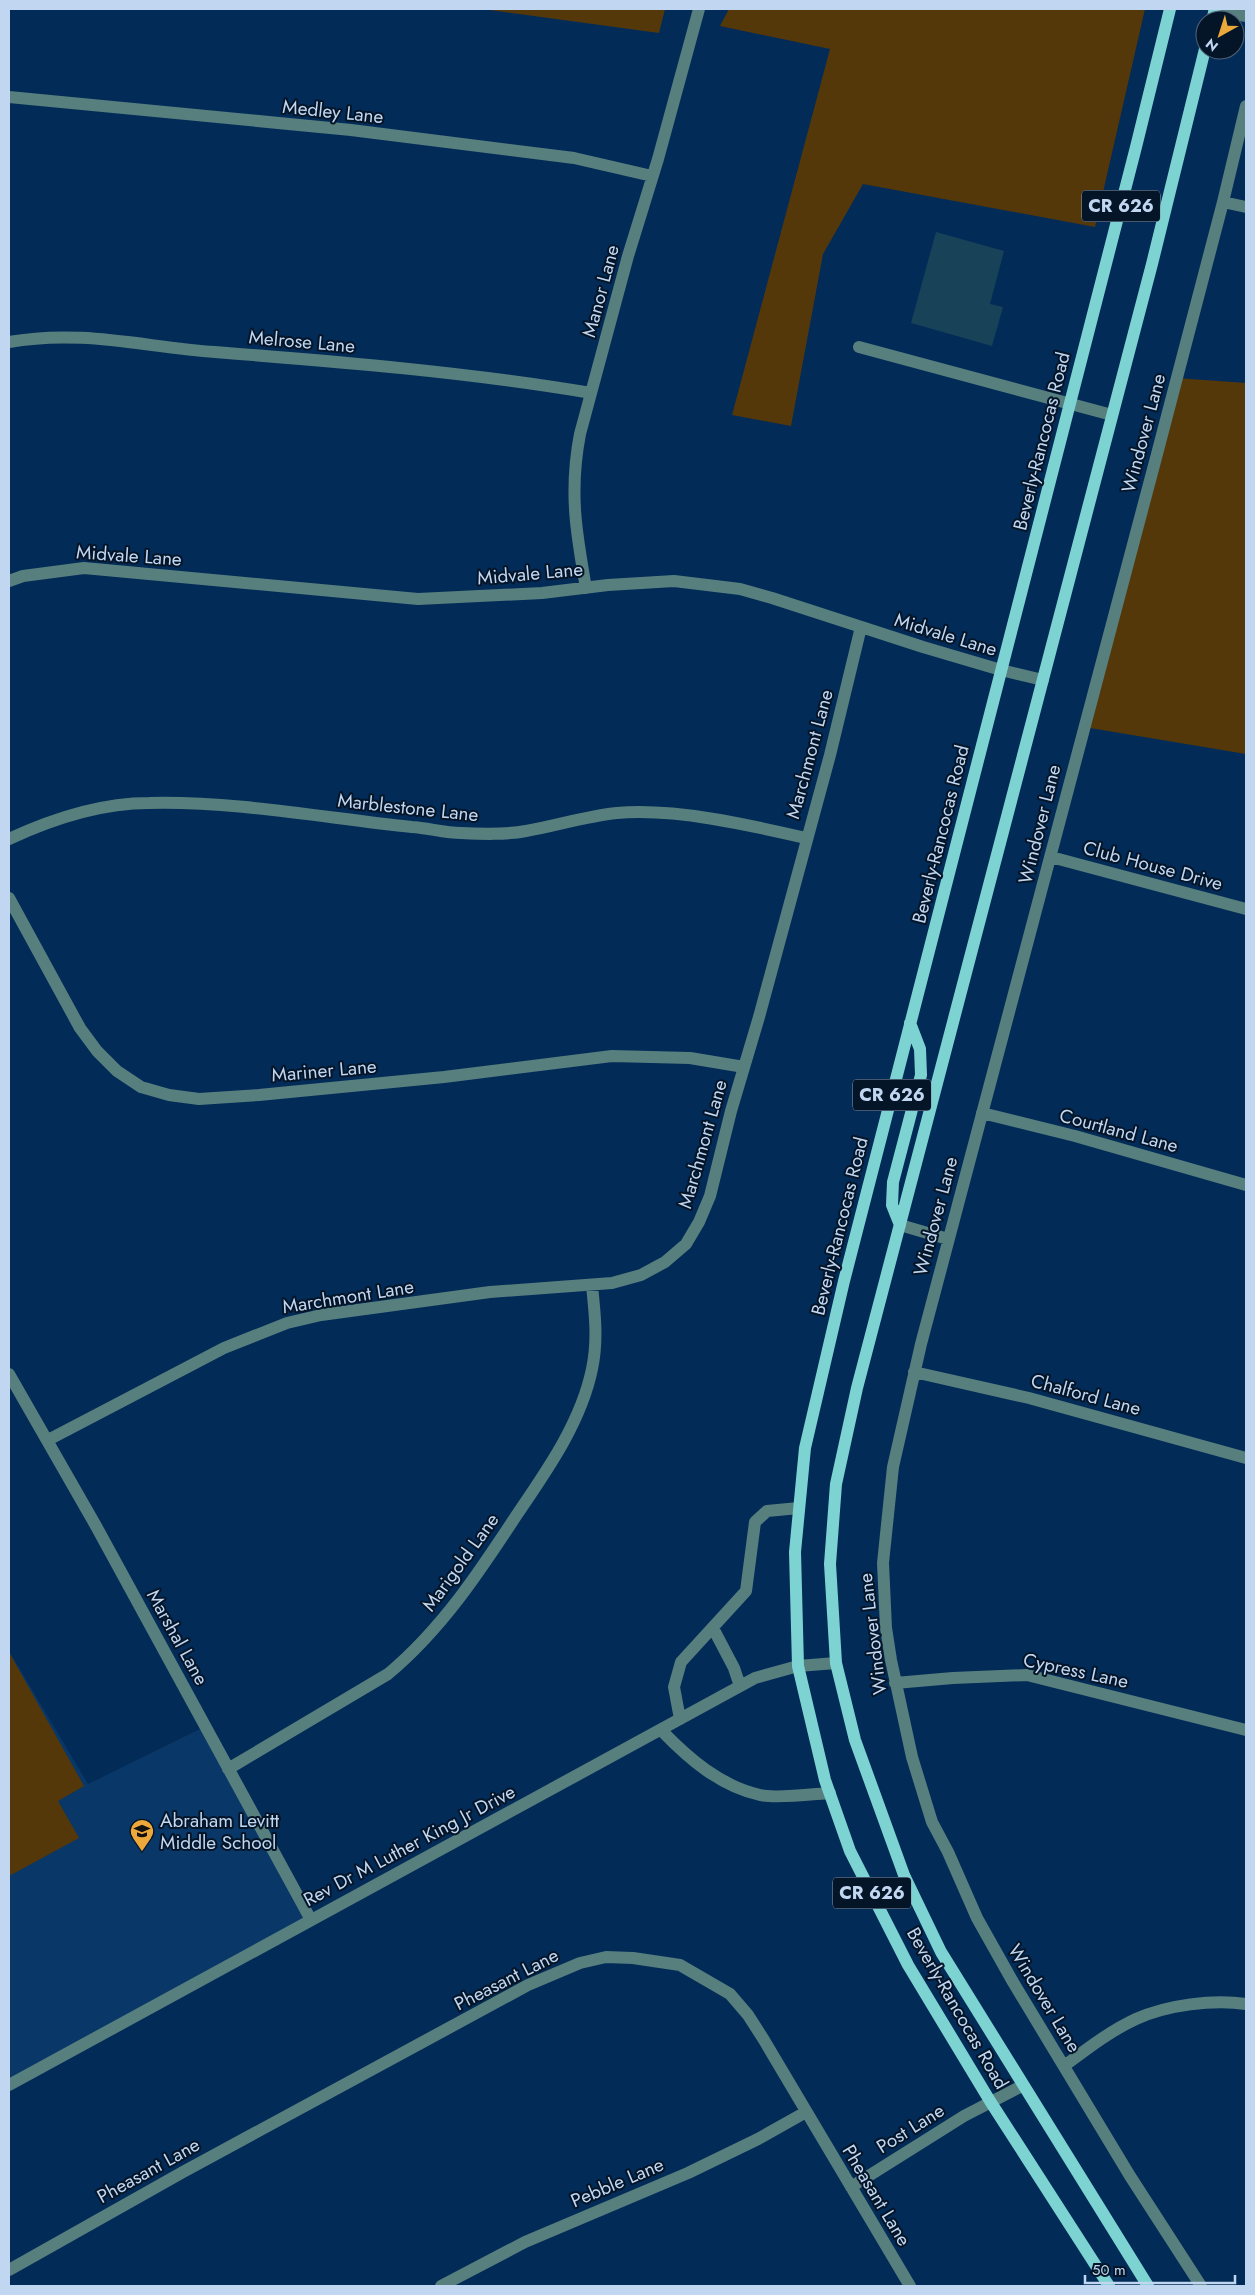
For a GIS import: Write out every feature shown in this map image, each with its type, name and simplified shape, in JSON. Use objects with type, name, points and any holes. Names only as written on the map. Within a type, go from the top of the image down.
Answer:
[{"type":"main road","name":"Beverly-Rancocas Road","points":[[1109,2286],[990,2101],[908,1965],[850,1850],[830,1793],[798,1666],[795,1614],[795,1552],[805,1448],[846,1272],[1162,48],[1170,9]]},
{"type":"main road","name":"Beverly-Rancocas Road","points":[[1148,2286],[1022,2086],[941,1952],[904,1875],[854,1740],[836,1664],[830,1564],[836,1484],[857,1388],[1112,415],[1202,60]]},
{"type":"main road","points":[[900,1225],[892,1205],[893,1182],[921,1075],[920,1049],[910,1023]]},
{"type":"street","name":"Manor Lane","points":[[586,588],[577,546],[573,482],[580,434],[628,256],[699,9]]},
{"type":"street","name":"Medley Lane","points":[[9,97],[351,130],[574,158],[652,176]]},
{"type":"street","name":"Windover Lane","points":[[1201,2286],[1064,2066],[977,1918],[948,1852],[932,1822],[912,1757],[895,1683],[886,1628],[884,1555],[893,1467],[914,1372],[1224,202],[1246,106]]},
{"type":"street","points":[[1224,202],[1246,207]]},
{"type":"street","name":"Melrose Lane","points":[[9,342],[40,336],[98,338],[205,351],[516,380],[591,393]]},
{"type":"street","points":[[859,347],[1112,415]]},
{"type":"street","name":"Midvale Lane","points":[[9,582],[23,576],[84,568],[418,599],[542,594],[586,588],[674,581],[740,589],[1001,670],[1043,680]]},
{"type":"street","name":"Marchmont Lane","points":[[48,1440],[224,1348],[287,1323],[321,1316],[490,1292],[592,1286],[641,1275],[665,1262],[686,1244],[699,1222],[710,1196],[830,755],[861,627]]},
{"type":"street","name":"Marblestone Lane","points":[[9,839],[82,812],[149,802],[218,804],[458,833],[523,832],[617,813],[648,813],[679,815],[762,828],[806,838]]},
{"type":"street","name":"Club House Drive","points":[[1051,857],[1246,908]]},
{"type":"street","name":"Mariner Lane","points":[[9,898],[80,1028],[97,1051],[117,1071],[141,1087],[169,1095],[199,1099],[259,1095],[444,1077],[612,1056],[690,1058],[744,1066]]},
{"type":"street","name":"Courtland Lane","points":[[982,1113],[1075,1136],[1246,1185]]},
{"type":"street","points":[[900,1225],[948,1239]]},
{"type":"street","name":"Marigold Lane","points":[[228,1769],[388,1674],[410,1656],[431,1634],[469,1585],[538,1483],[577,1415],[586,1392],[595,1349],[596,1330],[592,1286]]},
{"type":"street","name":"Chalford Lane","points":[[914,1372],[1028,1398],[1246,1458]]},
{"type":"street","name":"Marshal Lane","points":[[9,1374],[48,1440],[311,1920]]},
{"type":"street","points":[[680,1719],[674,1687],[681,1662],[746,1591],[755,1522],[767,1511],[799,1508]]},
{"type":"street","points":[[712,1628],[734,1668],[740,1686]]},
{"type":"street","name":"Rev Dr M Luther King Jr Drive","points":[[9,2084],[755,1678],[798,1666],[836,1664]]},
{"type":"street","name":"Cypress Lane","points":[[895,1683],[1027,1675],[1246,1730]]},
{"type":"street","points":[[661,1730],[683,1753],[720,1780],[761,1796],[830,1793]]},
{"type":"street","name":"Pheasant Lane","points":[[9,2270],[183,2172],[528,1985],[580,1963],[606,1957],[633,1958],[680,1965],[730,1994],[748,2015],[764,2040],[850,2188],[910,2286]]},
{"type":"street","points":[[1064,2066],[1104,2037],[1137,2019],[1193,2004],[1216,2002],[1246,2004]]},
{"type":"street","name":"Post Lane","points":[[850,2188],[990,2101],[1022,2086]]},
{"type":"street","name":"Pebble Lane","points":[[442,2286],[525,2242],[688,2173],[806,2112]]},
{"type":"shaded area","points":[[482,9],[665,9],[659,33]]},
{"type":"shaded area","points":[[729,9],[1145,9],[1095,227],[863,184],[823,254],[791,426],[732,415],[830,49],[720,26]]},
{"type":"shaded area","points":[[1176,378],[1246,383],[1246,754],[1084,727]]},
{"type":"shaded area","name":"Abraham Levitt Middle School","points":[[9,1651],[88,1784],[206,1726],[311,1920],[9,2085]]},
{"type":"shaded area","points":[[9,1652],[84,1786],[58,1801],[79,1838],[9,1876]]},
{"type":"building","points":[[936,232],[1004,251],[990,304],[1003,307],[992,346],[911,323]]},
{"type":"place","name":"Abraham Levitt Middle School","points":[[142,1852]]}]
